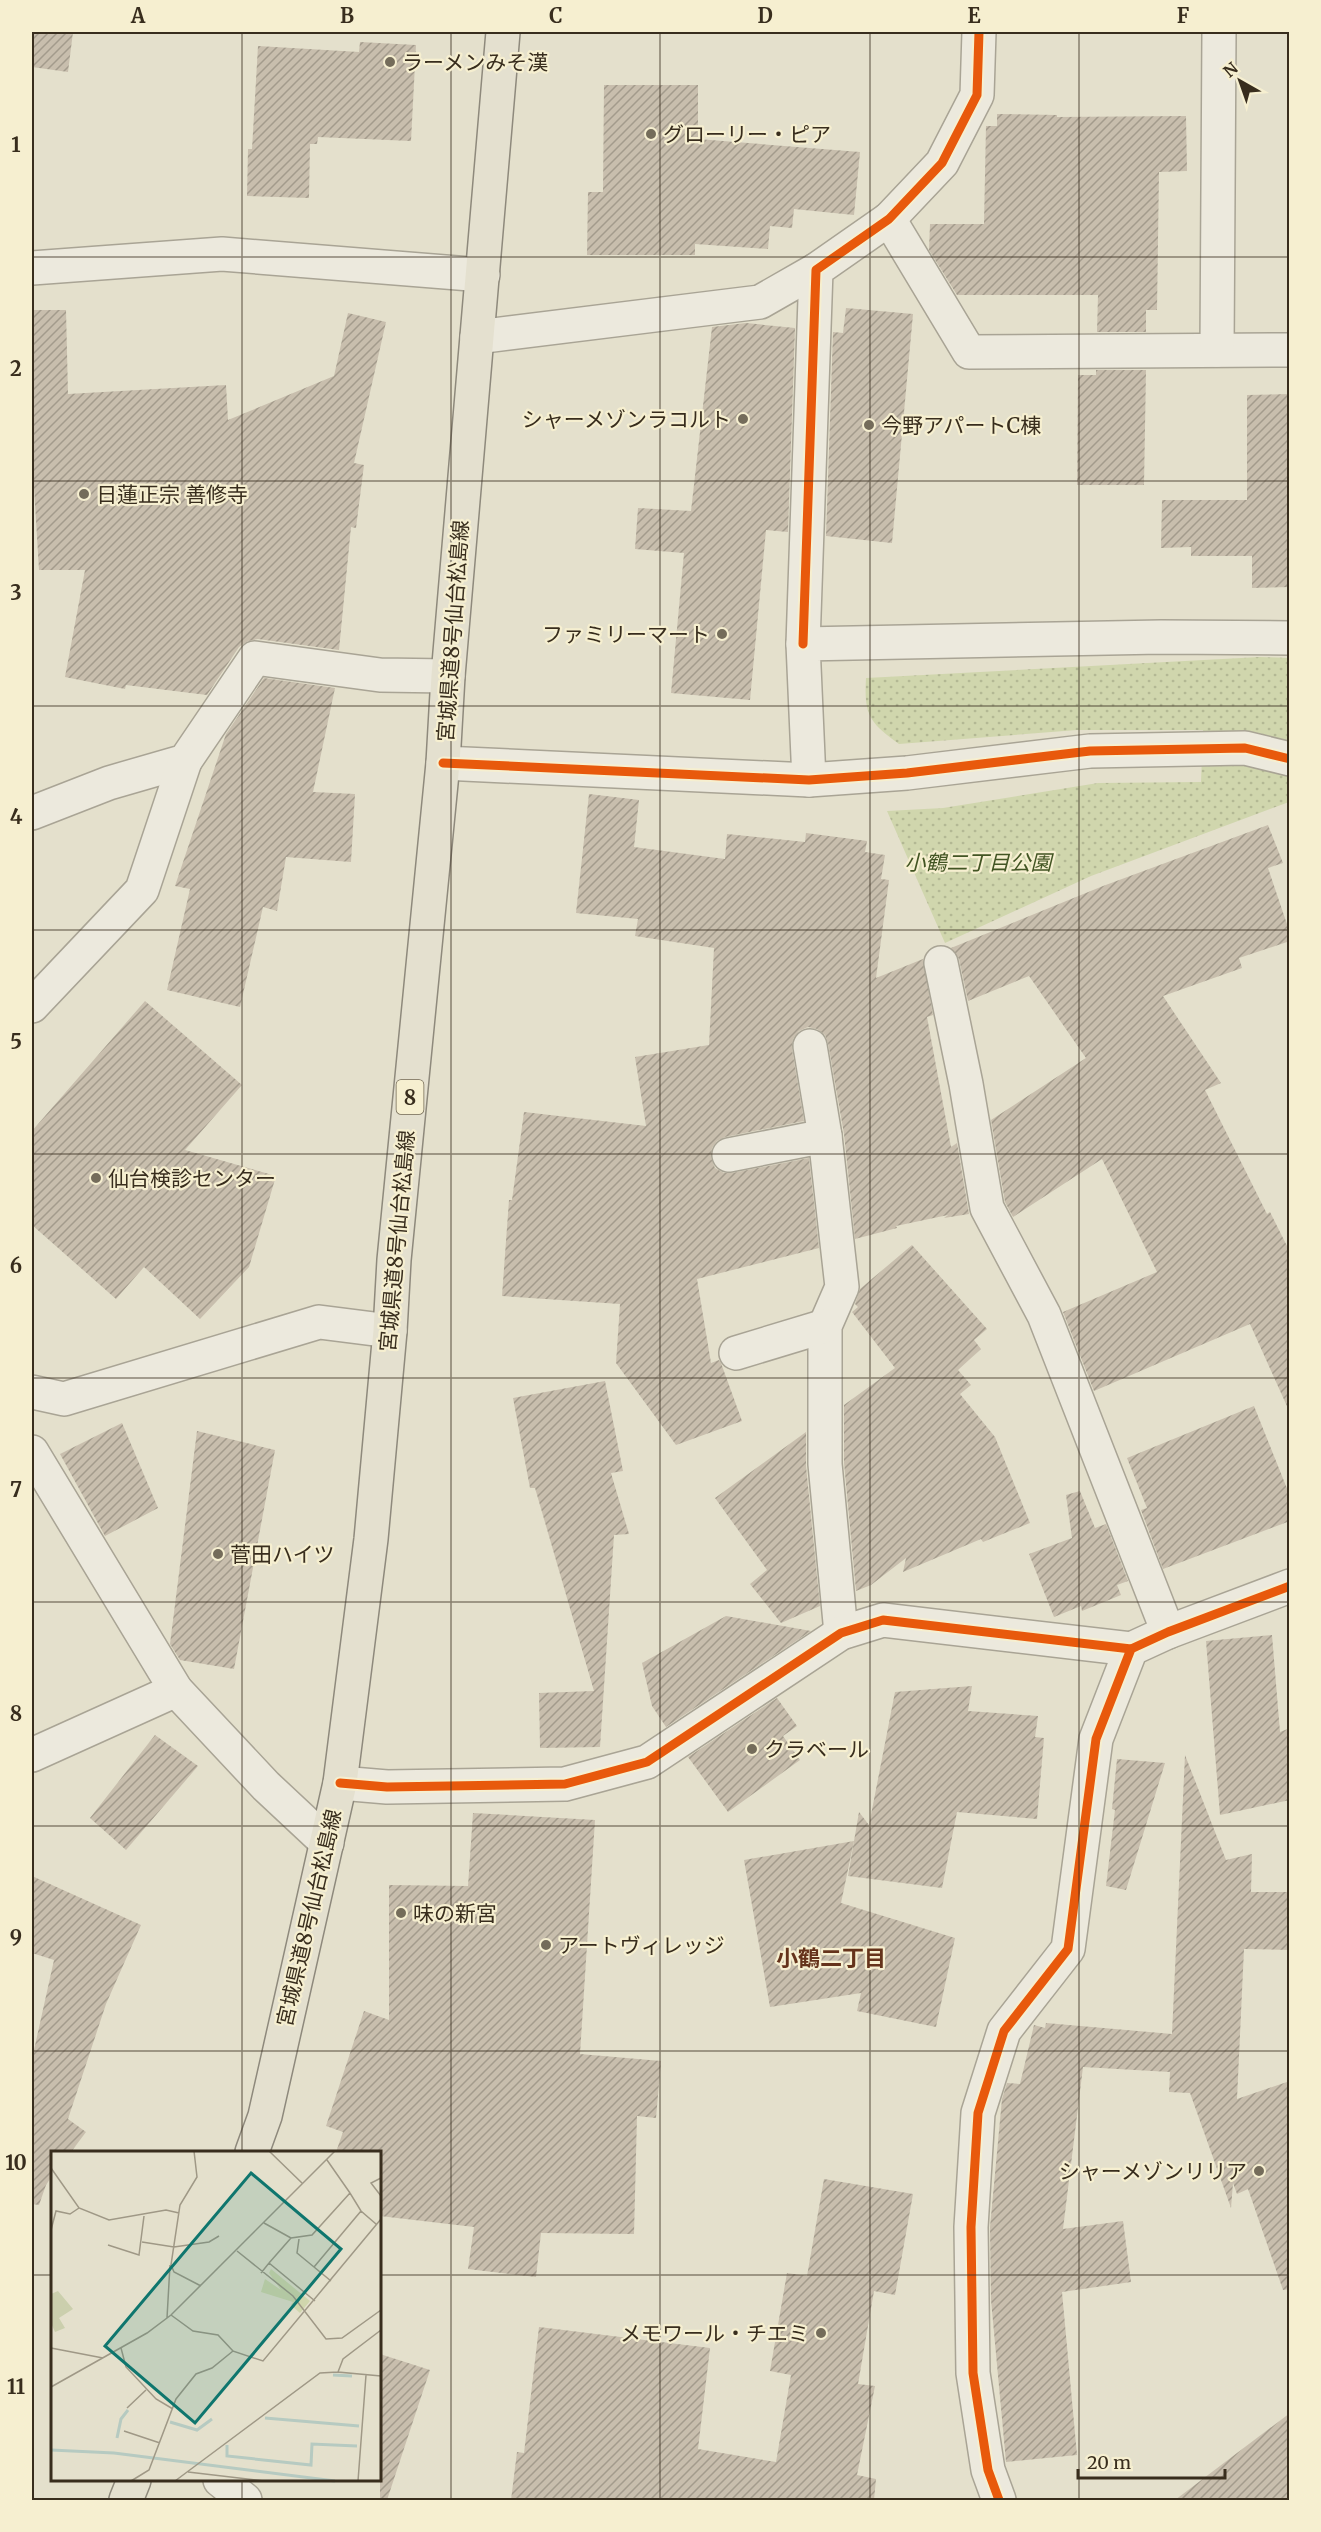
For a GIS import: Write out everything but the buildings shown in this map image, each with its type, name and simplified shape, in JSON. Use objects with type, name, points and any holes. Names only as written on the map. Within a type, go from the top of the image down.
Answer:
[{"type":"main road","name":"宮城県道8号仙台松島線","points":[[252,2151],[265,2116],[340,1783],[371,1539],[395,1249],[443,764],[448,676],[503,32]]},
{"type":"main road","points":[[126,2500],[134,2481]]},
{"type":"street","points":[[477,337],[760,302],[816,270],[889,219],[942,163],[977,95],[979,32]]},
{"type":"street","points":[[1217,350],[1219,32]]},
{"type":"street","points":[[889,219],[969,352],[1290,350]]},
{"type":"street","points":[[32,268],[222,254],[483,275]]},
{"type":"street","points":[[808,780],[803,644],[816,270]]},
{"type":"street","points":[[803,644],[1161,637],[1290,638]]},
{"type":"street","points":[[32,1006],[142,890],[185,761],[255,658],[381,675],[448,676]]},
{"type":"street","points":[[443,764],[808,780],[907,772],[1090,751],[1245,748],[1290,759]]},
{"type":"street","points":[[32,813],[109,783],[185,761]]},
{"type":"street","points":[[941,963],[966,1084],[987,1208],[1044,1315],[1168,1632]]},
{"type":"street","points":[[810,1046],[825,1136],[842,1287],[825,1326],[825,1464],[841,1633]]},
{"type":"street","points":[[729,1155],[825,1136]]},
{"type":"street","points":[[32,1392],[64,1399],[319,1322],[390,1331]]},
{"type":"street","points":[[736,1353],[825,1326]]},
{"type":"street","points":[[32,1452],[176,1690],[266,1786],[327,1843]]},
{"type":"street","points":[[340,1783],[387,1787],[565,1784],[647,1762],[841,1633],[883,1620],[1131,1650],[1168,1632],[1290,1586]]},
{"type":"street","points":[[999,2500],[988,2470],[973,2373],[971,2227],[978,2112],[1004,2031],[1068,1949],[1096,1739],[1131,1650]]},
{"type":"street","points":[[32,1755],[176,1690]]},
{"type":"street","points":[[221,2481],[245,2500]]},
{"type":"green space","name":"小鶴二丁目公園","points":[[1260,657],[1289,658],[1289,802],[1091,876],[945,943],[887,811],[943,808],[1098,783],[1201,782],[1203,730],[1077,730],[899,744],[881,730],[870,717],[866,701],[866,678]]},
{"type":"cycle path","points":[[803,644],[816,270],[889,219],[942,163],[977,95],[979,32]]},
{"type":"cycle path","points":[[443,763],[809,780],[907,773],[1090,751],[1245,748],[1290,759]]},
{"type":"cycle path","points":[[999,2500],[988,2470],[973,2373],[971,2227],[978,2113],[1004,2031],[1068,1949],[1096,1739],[1131,1649],[1168,1632],[1290,1586]]},
{"type":"cycle path","points":[[340,1783],[387,1787],[565,1784],[647,1762],[841,1633],[883,1620],[1131,1649]]},
{"type":"place","name":"ラーメンみそ漢","points":[[390,62]]},
{"type":"place","name":"グローリー・ピア","points":[[651,134]]},
{"type":"place","name":"シャーメゾンラコルト","points":[[743,419]]},
{"type":"place","name":"今野アパートC棟","points":[[869,425]]},
{"type":"place","name":"日蓮正宗 善修寺","points":[[84,494]]},
{"type":"place","name":"ファミリーマート","points":[[722,634]]},
{"type":"place","name":"仙台検診センター","points":[[96,1178]]},
{"type":"place","name":"菅田ハイツ","points":[[218,1554]]},
{"type":"place","name":"クラベール","points":[[752,1749]]},
{"type":"place","name":"味の新宮","points":[[401,1913]]},
{"type":"place","name":"アートヴィレッジ","points":[[546,1945]]},
{"type":"place","name":"シャーメゾンリリア","points":[[1259,2171]]},
{"type":"place","name":"メモワール・チエミ","points":[[821,2333]]},
{"type":"district","name":"小鶴二丁目","points":[[831,1958]]}]
